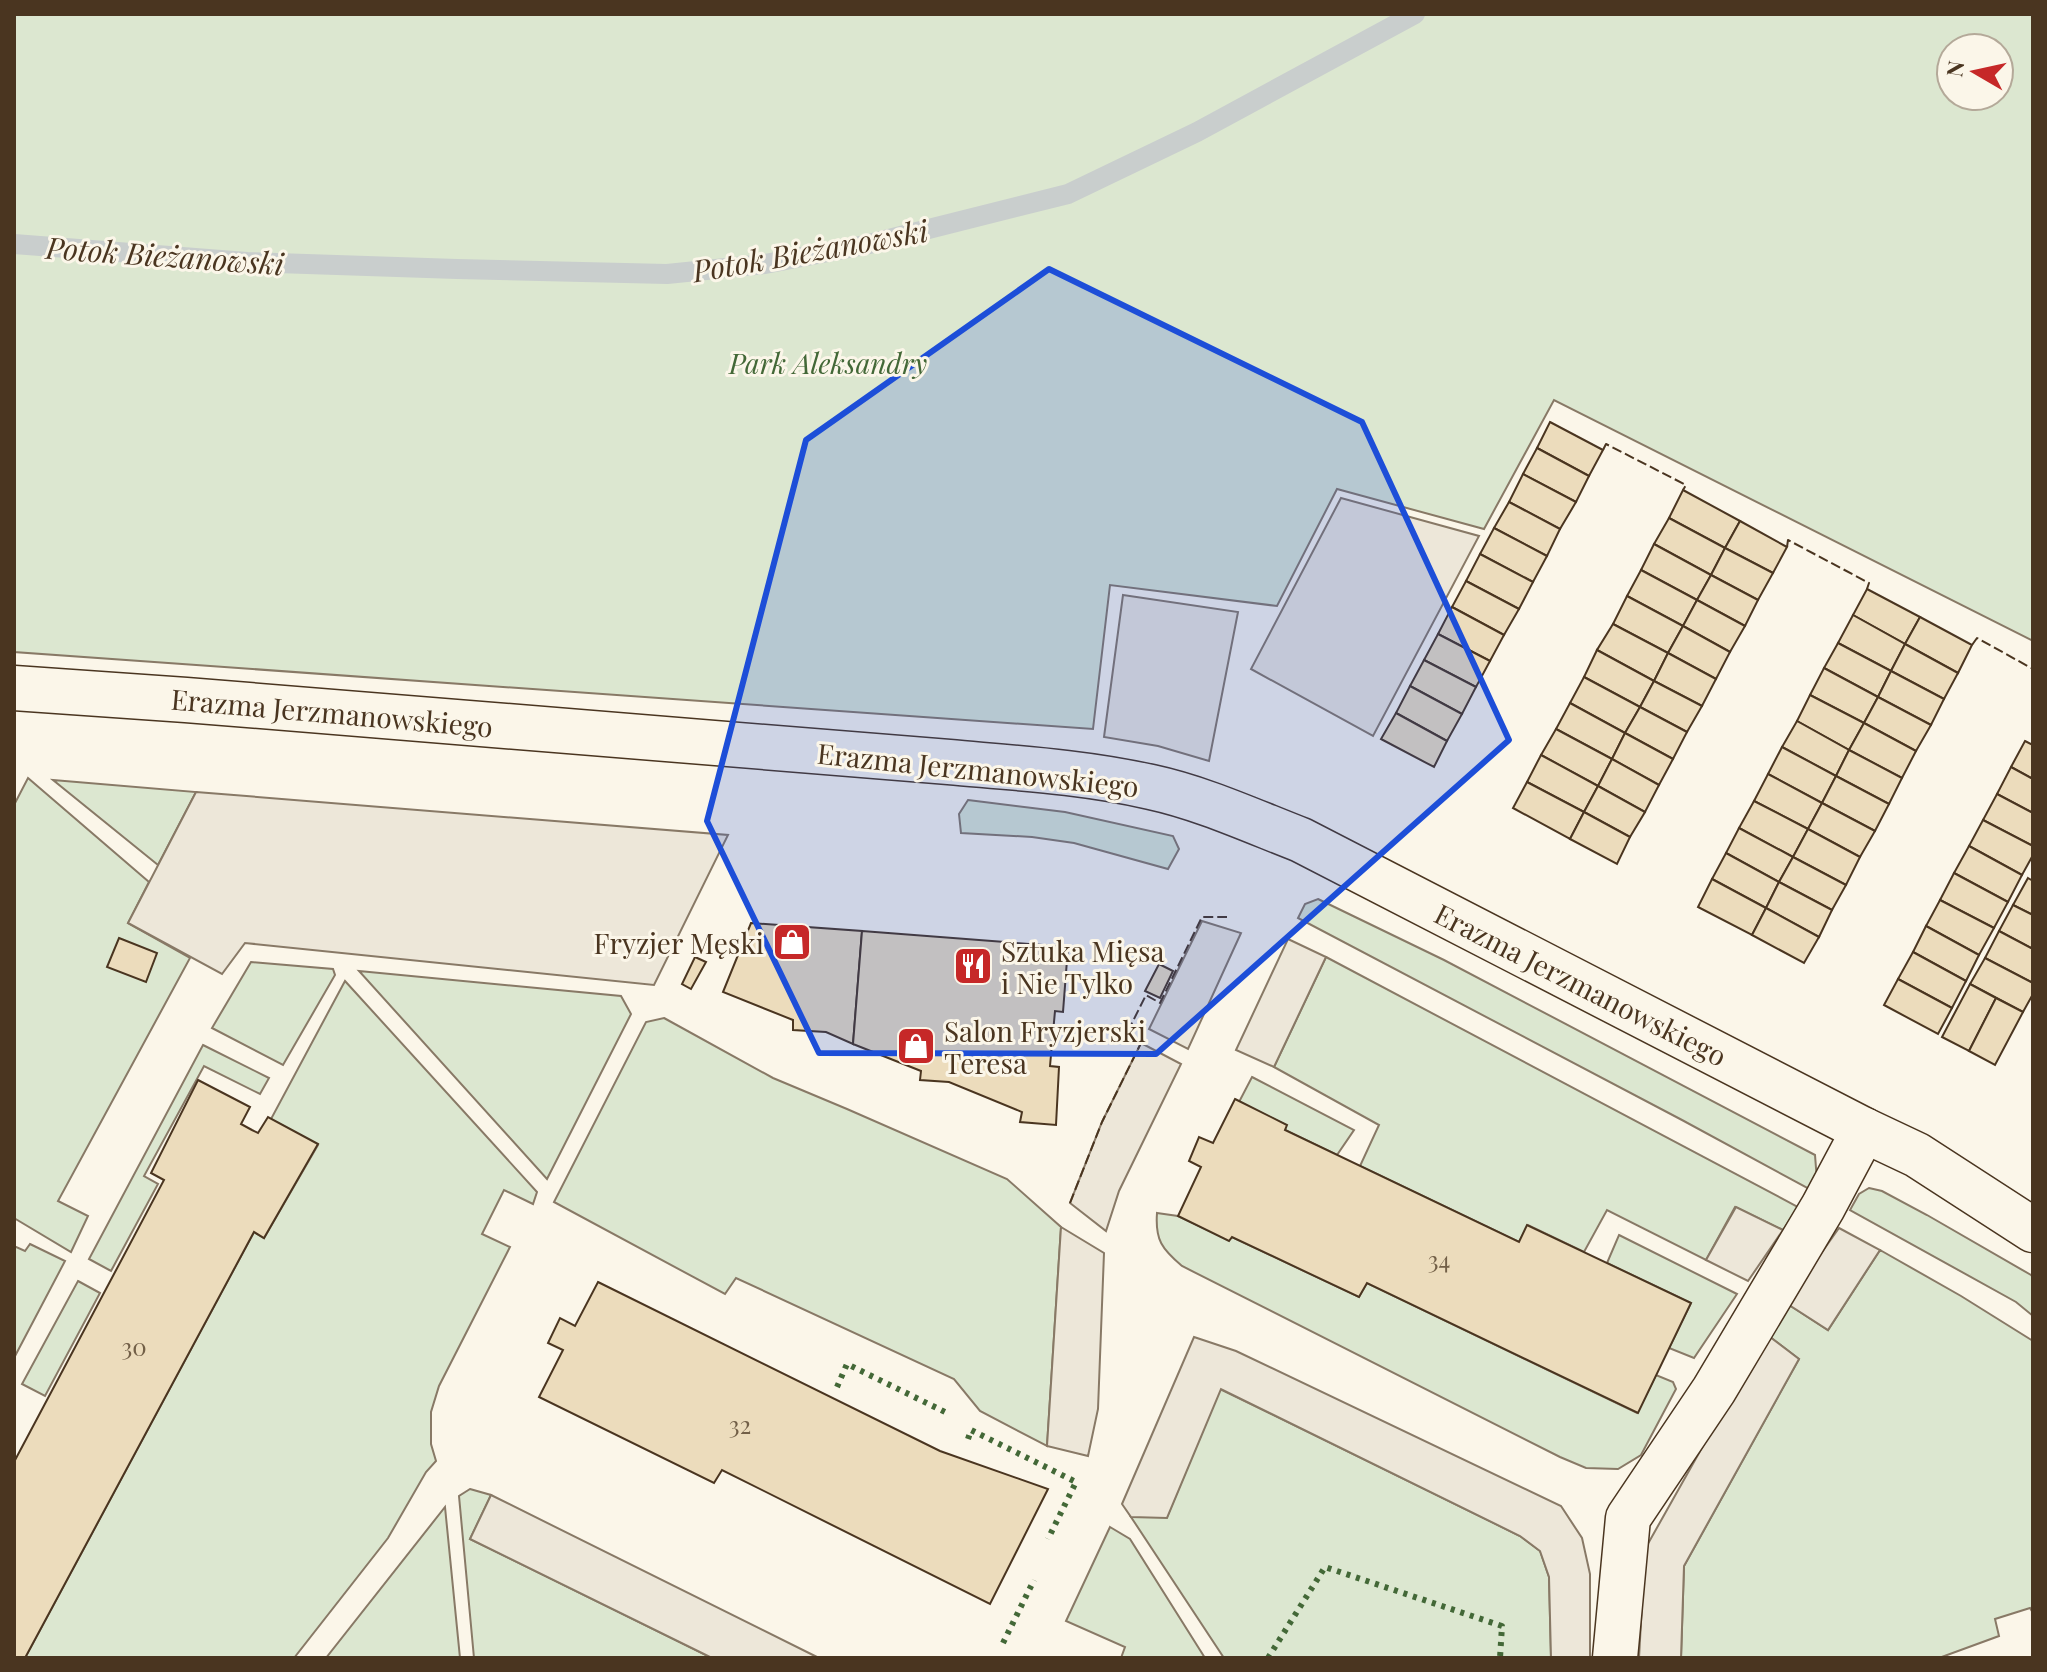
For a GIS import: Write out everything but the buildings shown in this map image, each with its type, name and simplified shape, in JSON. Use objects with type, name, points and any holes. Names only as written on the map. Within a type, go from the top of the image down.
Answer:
[{"type":"street","name":"Erazma Jerzmanowskiego","points":[[14,688],[949,762],[1074,774],[1152,787],[1301,840],[1917,1155],[2033,1230]]},
{"type":"street","points":[[1615,1658],[1628,1518],[1714,1390],[1823,1207],[1864,1130]]},
{"type":"highlighted area","points":[[1049,269],[1362,422],[1509,740],[1156,1054],[819,1053],[707,821],[806,440]]},
{"type":"green space","name":"Park Aleksandry","points":[[14,14],[2033,14],[2033,641],[1554,400],[1484,529],[1337,489],[1277,606],[1110,585],[1093,729],[14,652]]},
{"type":"green space","points":[[28,778],[149,882],[128,923],[190,958],[58,1201],[88,1216],[71,1252],[14,1218],[14,805]]},
{"type":"green space","points":[[53,780],[196,792],[158,865]]},
{"type":"green space","points":[[968,800],[1065,812],[1173,836],[1179,849],[1168,869],[1074,843],[961,833],[959,814]]},
{"type":"green space","points":[[1318,899],[1444,960],[1815,1155],[1817,1181],[1811,1190],[1298,918],[1305,904]]},
{"type":"green space","points":[[1326,957],[1798,1207],[1783,1230],[1735,1207],[1706,1260],[1607,1210],[1584,1252],[1528,1225],[1519,1242],[1360,1166],[1379,1125],[1274,1067]]},
{"type":"green space","points":[[251,962],[333,969],[335,975],[283,1065],[212,1028]]},
{"type":"green space","points":[[359,971],[621,996],[631,1014],[547,1179]]},
{"type":"green space","points":[[345,981],[537,1192],[533,1204],[504,1190],[482,1234],[510,1247],[439,1386],[431,1412],[431,1444],[436,1461],[426,1472],[388,1538],[294,1658],[25,1658],[254,1232],[264,1238],[318,1145],[271,1119]]},
{"type":"green space","points":[[664,1018],[773,1078],[1007,1179],[1061,1227],[1047,1446],[980,1411],[954,1379],[736,1278],[725,1294],[554,1202],[646,1022]]},
{"type":"green space","points":[[203,1045],[269,1078],[260,1094],[204,1066],[144,1176],[158,1184],[111,1271],[89,1259]]},
{"type":"green space","points":[[1252,1077],[1354,1130],[1337,1155],[1285,1130],[1286,1125],[1239,1102]]},
{"type":"green space","points":[[1869,1188],[1882,1191],[1927,1215],[2031,1275],[2033,1316],[2016,1302],[1850,1210],[1859,1194]]},
{"type":"green space","points":[[1157,1213],[1178,1216],[1229,1240],[1232,1237],[1359,1297],[1367,1283],[1637,1413],[1656,1375],[1673,1382],[1676,1389],[1641,1455],[1618,1469],[1586,1468],[1182,1266],[1161,1243]]},
{"type":"green space","points":[[1619,1235],[1737,1294],[1694,1358],[1669,1348],[1691,1303],[1607,1263]]},
{"type":"green space","points":[[30,1244],[65,1261],[14,1358],[14,1246],[25,1251]]},
{"type":"green space","points":[[1880,1250],[2033,1341],[2033,1613],[2030,1608],[1995,1619],[1999,1636],[1939,1658],[1681,1658],[1684,1566],[1799,1359],[1766,1334],[1786,1303],[1828,1330]]},
{"type":"green space","points":[[78,1281],[100,1293],[45,1396],[22,1384]]},
{"type":"green space","points":[[1220,1389],[1520,1536],[1540,1551],[1549,1577],[1551,1658],[1224,1658],[1131,1517],[1167,1517]]},
{"type":"green space","points":[[470,1489],[491,1495],[470,1539],[712,1658],[474,1658],[459,1496]]},
{"type":"green space","points":[[445,1507],[460,1658],[326,1658]]},
{"type":"green space","points":[[1110,1527],[1130,1539],[1205,1658],[1121,1658],[1125,1647],[1066,1621]]},
{"type":"shaded area","points":[[1341,498],[1479,536],[1373,736],[1251,669]]},
{"type":"shaded area","points":[[1123,595],[1238,612],[1209,761],[1158,746],[1104,737]]},
{"type":"shaded area","points":[[196,792],[728,835],[654,985],[245,943],[222,974],[128,923]]},
{"type":"shaded area","points":[[1202,921],[1241,933],[1188,1049],[1149,1029]]},
{"type":"shaded area","points":[[1288,939],[1326,957],[1274,1067],[1236,1050]]},
{"type":"shaded area","points":[[1141,1043],[1181,1064],[1119,1191],[1106,1231],[1070,1203],[1102,1122]]},
{"type":"shaded area","points":[[1736,1207],[1783,1230],[1748,1281],[1706,1260]]},
{"type":"shaded area","points":[[1061,1227],[1104,1253],[1098,1409],[1088,1456],[1047,1446]]},
{"type":"shaded area","points":[[1839,1228],[1880,1250],[1828,1330],[1786,1303]]},
{"type":"shaded area","points":[[1766,1334],[1799,1359],[1684,1566],[1681,1658],[1639,1658],[1645,1549]]},
{"type":"shaded area","points":[[1194,1337],[1236,1351],[1561,1506],[1582,1538],[1590,1574],[1590,1658],[1551,1658],[1549,1577],[1540,1551],[1520,1536],[1221,1389],[1167,1518],[1131,1517],[1122,1504]]},
{"type":"shaded area","points":[[491,1495],[819,1658],[712,1658],[470,1539]]},
{"type":"waterway","name":"Potok Bieżanowski","points":[[14,244],[247,262],[457,269],[667,274],[765,264],[865,245],[1068,194],[1197,132],[1415,14]]},
{"type":"hedge","points":[[837,1387],[847,1364],[945,1412]]},
{"type":"hedge","points":[[968,1439],[971,1430],[1076,1482],[1048,1539]]},
{"type":"hedge","points":[[1268,1658],[1325,1567],[1502,1626],[1500,1658]]},
{"type":"hedge","points":[[1003,1643],[1034,1580]]},
{"type":"fence","points":[[1603,450],[1606,444],[1686,485],[1683,490]]},
{"type":"fence","points":[[1787,547],[1788,540],[1869,583],[1867,589]]},
{"type":"fence","points":[[1972,645],[1977,638],[2033,669]]},
{"type":"fence","points":[[1070,1203],[1102,1122],[1141,1043],[1126,1035],[1146,995],[1160,1003],[1202,917],[1227,917]]},
{"type":"place","name":"Fryzjer Męski","points":[[792,942]]},
{"type":"place","name":"Sztuka Mięsa i Nie Tylko","points":[[973,966]]},
{"type":"place","name":"Salon Fryzjerski Teresa","points":[[916,1046]]}]
